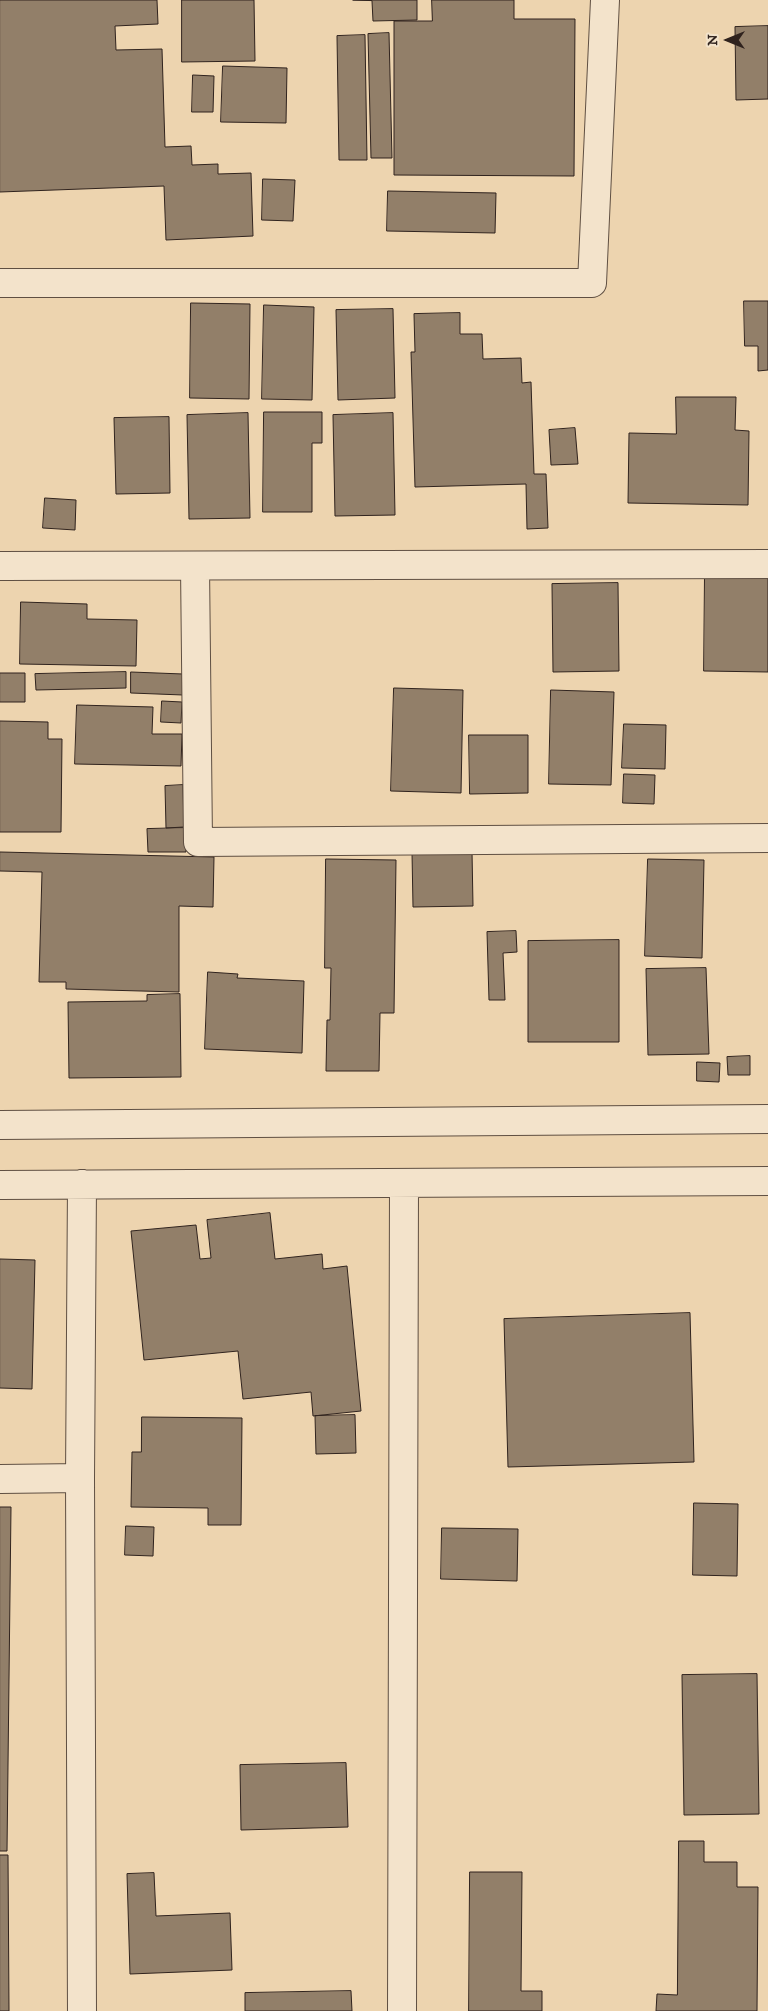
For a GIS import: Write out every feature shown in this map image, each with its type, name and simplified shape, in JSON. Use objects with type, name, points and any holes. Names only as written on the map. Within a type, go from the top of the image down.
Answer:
[{"type":"street","points":[[0,283],[592,283],[605,0]]},
{"type":"street","points":[[0,566],[768,564]]},
{"type":"street","points":[[196,566],[198,842],[768,838]]},
{"type":"street","points":[[0,1126],[768,1119]]},
{"type":"street","points":[[0,1185],[768,1181]]},
{"type":"street","points":[[402,2011],[404,1183]]},
{"type":"street","points":[[82,1184],[80,1478],[82,2011]]},
{"type":"street","points":[[0,1479],[80,1478]]},
{"type":"building","points":[[0,0],[157,0],[158,24],[115,26],[116,50],[162,49],[165,147],[191,146],[192,165],[218,164],[218,174],[251,173],[253,236],[166,240],[164,186],[0,192]]},
{"type":"building","points":[[182,0],[254,0],[255,61],[182,62]]},
{"type":"building","points":[[353,0],[417,0],[417,20],[373,21],[372,1]]},
{"type":"building","points":[[432,0],[514,0],[514,19],[575,19],[574,176],[394,175],[394,21],[432,21]]},
{"type":"building","points":[[768,26],[768,99],[736,100],[735,27]]},
{"type":"building","points":[[389,33],[392,158],[371,158],[368,34]]},
{"type":"building","points":[[365,35],[367,160],[339,160],[337,36]]},
{"type":"building","points":[[223,66],[287,68],[286,123],[221,122]]},
{"type":"building","points":[[193,75],[214,76],[213,112],[192,112]]},
{"type":"building","points":[[263,179],[295,180],[293,221],[262,220]]},
{"type":"building","points":[[388,191],[496,193],[495,233],[387,231]]},
{"type":"building","points":[[744,301],[768,301],[768,370],[758,371],[758,346],[745,346]]},
{"type":"building","points":[[191,303],[250,304],[249,399],[190,398]]},
{"type":"building","points":[[264,305],[314,307],[312,400],[262,399]]},
{"type":"building","points":[[393,309],[395,398],[338,400],[336,310]]},
{"type":"building","points":[[460,313],[460,334],[482,334],[483,359],[521,358],[522,383],[531,382],[534,474],[546,474],[548,528],[527,529],[526,484],[415,487],[411,352],[415,352],[414,314]]},
{"type":"building","points":[[676,397],[736,397],[735,430],[749,431],[748,505],[628,503],[629,433],[676,434]]},
{"type":"building","points":[[264,412],[322,412],[322,443],[312,443],[312,512],[263,512]]},
{"type":"building","points":[[248,413],[250,518],[189,519],[187,415]]},
{"type":"building","points":[[393,413],[395,515],[335,516],[333,415]]},
{"type":"building","points":[[169,417],[170,493],[116,494],[114,418]]},
{"type":"building","points":[[575,428],[578,464],[551,465],[549,430]]},
{"type":"building","points":[[45,498],[76,500],[75,530],[43,528]]},
{"type":"building","points":[[705,567],[768,568],[768,672],[704,671]]},
{"type":"building","points":[[618,583],[619,671],[553,672],[552,584]]},
{"type":"building","points":[[21,602],[87,604],[87,619],[137,620],[136,666],[20,664]]},
{"type":"building","points":[[126,672],[126,688],[36,690],[35,674]]},
{"type":"building","points":[[131,672],[183,674],[183,695],[131,693]]},
{"type":"building","points":[[0,673],[25,673],[25,702],[0,702]]},
{"type":"building","points":[[394,688],[463,690],[461,793],[391,791]]},
{"type":"building","points":[[551,690],[614,692],[611,785],[549,784]]},
{"type":"building","points":[[162,701],[182,702],[181,723],[161,722]]},
{"type":"building","points":[[77,705],[153,707],[152,734],[182,734],[181,766],[75,764]]},
{"type":"building","points":[[0,721],[48,722],[48,739],[62,739],[61,832],[0,832]]},
{"type":"building","points":[[624,724],[666,725],[665,769],[622,768]]},
{"type":"building","points":[[469,735],[528,735],[528,793],[470,794]]},
{"type":"building","points":[[624,774],[655,775],[654,804],[623,803]]},
{"type":"building","points":[[183,785],[184,827],[166,828],[165,786]]},
{"type":"building","points":[[185,828],[186,852],[148,852],[147,829]]},
{"type":"building","points":[[472,851],[473,906],[413,907],[412,852]]},
{"type":"building","points":[[0,852],[214,857],[213,907],[179,906],[179,992],[66,989],[66,982],[39,982],[42,872],[0,871]]},
{"type":"building","points":[[326,859],[396,860],[394,1013],[380,1013],[379,1071],[326,1071],[327,1020],[330,1020],[331,968],[325,968]]},
{"type":"building","points":[[648,859],[704,860],[702,958],[645,956]]},
{"type":"building","points":[[516,931],[517,952],[503,953],[505,1000],[489,1000],[487,932]]},
{"type":"building","points":[[619,940],[619,1042],[528,1042],[528,941]]},
{"type":"building","points":[[706,968],[709,1054],[648,1055],[646,969]]},
{"type":"building","points":[[208,972],[238,974],[237,978],[304,981],[302,1053],[205,1049]]},
{"type":"building","points":[[180,994],[181,1077],[69,1078],[68,1002],[147,1001],[147,995]]},
{"type":"building","points":[[750,1056],[750,1075],[728,1075],[727,1057]]},
{"type":"building","points":[[697,1062],[720,1063],[719,1082],[697,1081]]},
{"type":"building","points":[[270,1213],[275,1259],[322,1254],[323,1269],[347,1266],[361,1411],[313,1416],[311,1392],[243,1399],[238,1351],[144,1360],[131,1231],[196,1225],[200,1259],[211,1258],[207,1220]]},
{"type":"building","points":[[0,1259],[35,1260],[32,1389],[0,1388]]},
{"type":"building","points":[[690,1313],[694,1462],[508,1467],[504,1319]]},
{"type":"building","points":[[355,1415],[356,1453],[316,1454],[315,1416]]},
{"type":"building","points":[[142,1417],[242,1418],[241,1525],[208,1525],[208,1508],[131,1507],[132,1452],[141,1452]]},
{"type":"building","points":[[694,1503],[738,1504],[737,1576],[693,1575]]},
{"type":"building","points":[[0,1507],[11,1507],[7,1851],[0,1851]]},
{"type":"building","points":[[126,1526],[154,1527],[153,1556],[125,1555]]},
{"type":"building","points":[[442,1528],[518,1529],[517,1581],[441,1579]]},
{"type":"building","points":[[757,1674],[759,1814],[684,1815],[682,1675]]},
{"type":"building","points":[[346,1763],[348,1827],[241,1830],[240,1765]]},
{"type":"building","points":[[679,1841],[704,1841],[704,1862],[737,1862],[737,1887],[758,1887],[757,2011],[656,2011],[657,1994],[677,1995]]},
{"type":"building","points":[[0,1855],[8,1855],[9,2011],[0,2011]]},
{"type":"building","points":[[470,1872],[522,1872],[521,1991],[542,1991],[542,2011],[469,2011]]},
{"type":"building","points":[[154,1873],[156,1916],[230,1913],[232,1970],[130,1974],[127,1874]]},
{"type":"building","points":[[351,1991],[352,2011],[245,2011],[245,1993]]}]
